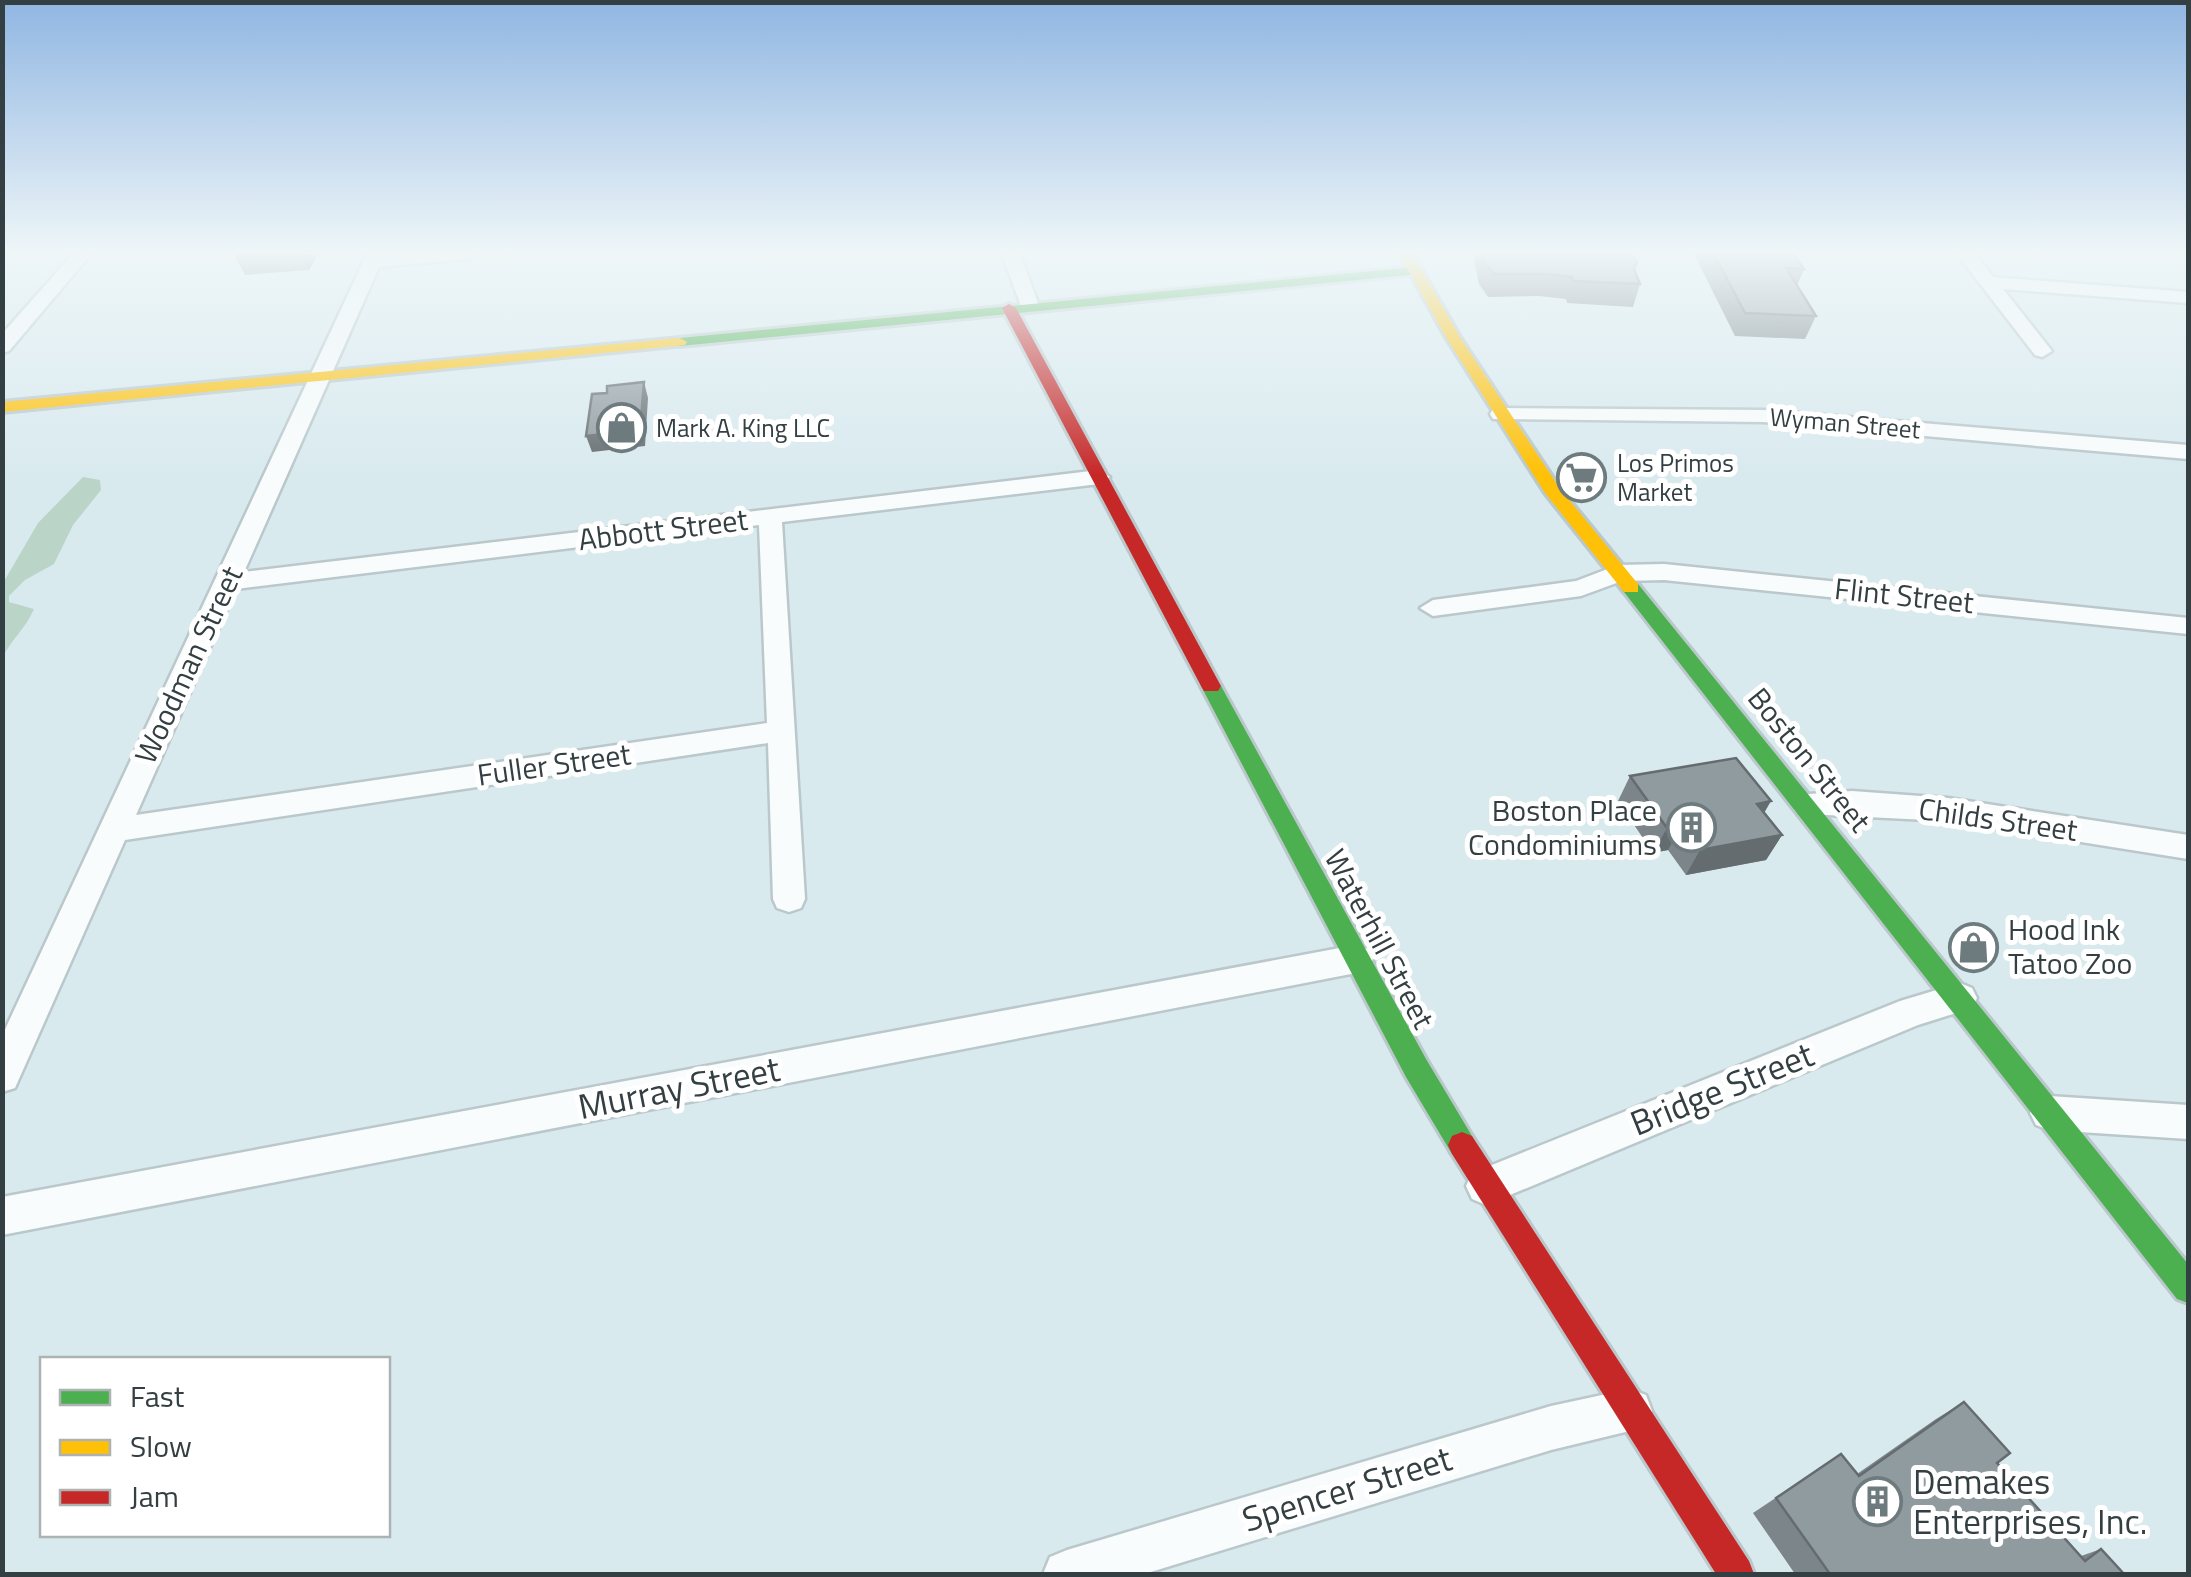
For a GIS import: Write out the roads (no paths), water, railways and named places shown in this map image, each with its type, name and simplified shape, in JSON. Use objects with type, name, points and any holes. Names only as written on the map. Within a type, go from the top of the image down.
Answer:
[{"type":"street","points":[[2,347],[19,328]]},
{"type":"street","name":"Woodman Street","points":[[2,1076],[342,328]]},
{"type":"street","points":[[2,407],[818,328]]},
{"type":"street","name":"Waterhill Street","points":[[1029,328],[1099,477],[1356,959],[1486,1186],[1736,1574]]},
{"type":"street","name":"Boston Street","points":[[1449,328],[1546,481],[1806,803],[2188,1288]]},
{"type":"street","points":[[2024,328],[2042,351]]},
{"type":"street","name":"Wyman Street","points":[[1501,414],[1764,416],[2188,452]]},
{"type":"street","name":"Abbott Street","points":[[227,582],[1099,477]]},
{"type":"street","points":[[770,517],[789,899]]},
{"type":"street","name":"Flint Street","points":[[1434,608],[1581,588],[1618,573],[1677,572],[2188,626]]},
{"type":"street","name":"Fuller Street","points":[[114,830],[782,730]]},
{"type":"street","name":"Childs Street","points":[[1806,803],[1905,806],[2188,847]]},
{"type":"street","name":"Murray Street","points":[[2,1216],[1356,959]]},
{"type":"street","name":"Bridge Street","points":[[1486,1186],[1912,1012],[1960,998]]},
{"type":"street","points":[[2049,1113],[2188,1122]]},
{"type":"street","name":"Spencer Street","points":[[1067,1574],[1550,1428],[1630,1411]]},
{"type":"place","name":"Mark A. King LLC","points":[[621,428]]},
{"type":"place","name":"Los Primos Market","points":[[1582,477]]},
{"type":"place","name":"Boston Place Condominiums","points":[[1692,828]]},
{"type":"place","name":"Hood Ink Tatoo Zoo","points":[[1973,947]]},
{"type":"place","name":"Demakes Enterprises, Inc.","points":[[1878,1502]]}]
